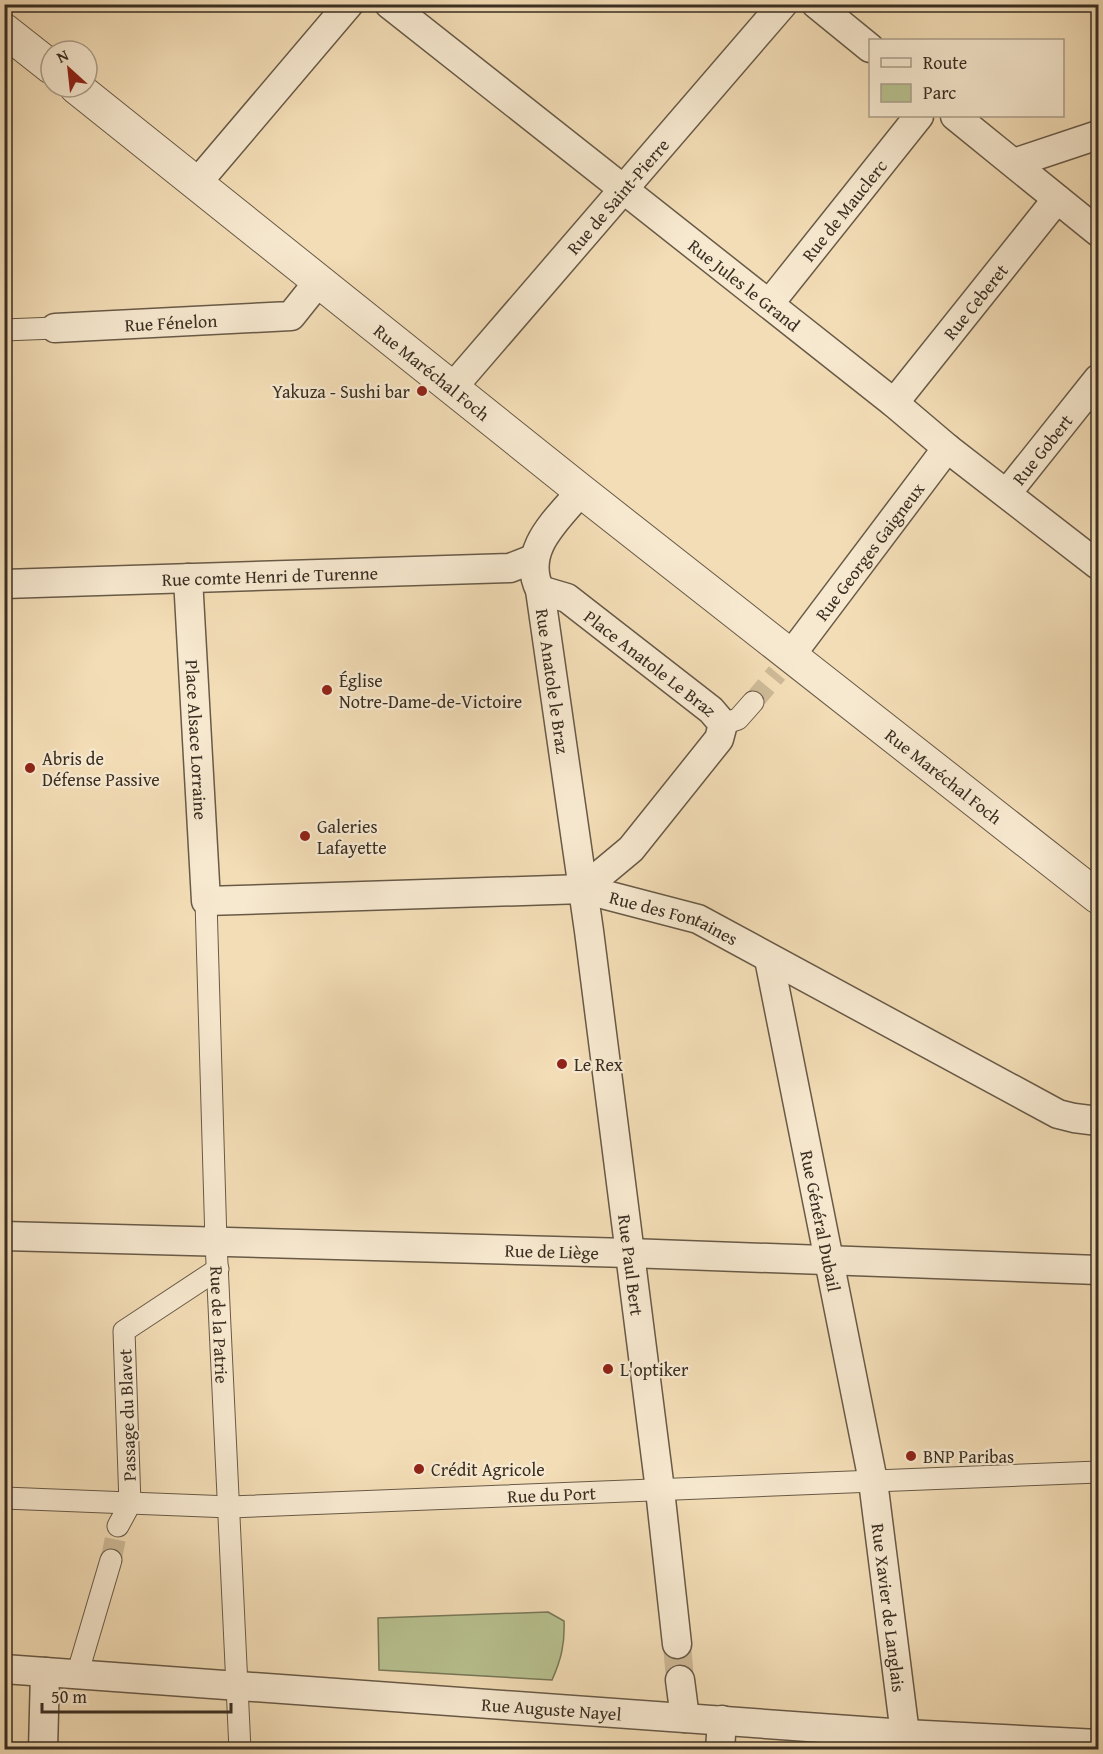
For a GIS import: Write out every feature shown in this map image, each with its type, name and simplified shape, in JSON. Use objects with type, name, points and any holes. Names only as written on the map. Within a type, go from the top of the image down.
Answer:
[{"type":"street","points":[[197,183],[349,4]]},
{"type":"street","name":"Rue Jules le Grand","points":[[389,4],[894,403],[947,448],[1098,565]]},
{"type":"street","name":"Rue de Saint-Pierre","points":[[453,387],[783,4]]},
{"type":"street","points":[[816,4],[869,47]]},
{"type":"street","points":[[4,30],[39,58]]},
{"type":"street","name":"Rue Maréchal Foch","points":[[91,99],[581,491],[784,664],[1098,897]]},
{"type":"street","name":"Rue de Mauclerc","points":[[769,304],[918,117]]},
{"type":"street","points":[[956,117],[1098,232]]},
{"type":"street","points":[[1014,164],[1098,135]]},
{"type":"street","name":"Rue Ceberet","points":[[894,403],[1057,199]]},
{"type":"street","name":"Rue Fénelon","points":[[4,330],[291,316],[319,281]]},
{"type":"street","name":"Rue Gobert","points":[[1007,493],[1098,379]]},
{"type":"street","name":"Rue Georges Gaigneux","points":[[784,664],[947,448]]},
{"type":"street","points":[[533,559],[541,538],[581,491]]},
{"type":"street","name":"Rue comte Henri de Turenne","points":[[4,584],[510,568],[533,559]]},
{"type":"street","name":"Rue Anatole le Braz","points":[[533,559],[535,580],[540,590],[583,889]]},
{"type":"street","name":"Place Alsace Lorraine","points":[[188,578],[206,901]]},
{"type":"street","name":"Place Anatole Le Braz","points":[[540,590],[567,598],[711,710],[723,724],[719,738],[631,849],[583,889]]},
{"type":"street","points":[[723,724],[738,719],[753,702]]},
{"type":"street","name":"Rue des Fontaines","points":[[206,901],[583,889],[698,919],[1058,1114],[1098,1121]]},
{"type":"street","name":"Rue Paul Bert","points":[[583,889],[660,1490],[677,1644]]},
{"type":"street","name":"Rue de la Patrie","points":[[206,901],[217,1256],[240,1749]]},
{"type":"street","name":"Rue Général Dubail","points":[[769,959],[873,1481]]},
{"type":"street","name":"Rue de Liège","points":[[4,1236],[217,1256],[628,1253],[1098,1270]]},
{"type":"street","name":"Passage du Blavet","points":[[130,1504],[124,1331],[217,1256]]},
{"type":"street","name":"Rue du Port","points":[[4,1498],[230,1507],[1098,1472]]},
{"type":"street","name":"Rue Xavier de Langlais","points":[[873,1481],[905,1734]]},
{"type":"street","points":[[118,1526],[130,1504]]},
{"type":"street","points":[[77,1675],[111,1560]]},
{"type":"street","name":"Rue Auguste Nayel","points":[[4,1669],[905,1734],[957,1743],[1098,1744]]},
{"type":"street","points":[[43,1749],[45,1672]]},
{"type":"street","points":[[680,1680],[685,1718]]},
{"type":"street","points":[[720,1749],[722,1720]]},
{"type":"green space","points":[[548,1612],[564,1621],[562,1652],[552,1680],[379,1670],[378,1618]]},
{"type":"tunnel","points":[[753,702],[777,673]]},
{"type":"tunnel","points":[[111,1560],[118,1526]]},
{"type":"tunnel","points":[[677,1644],[680,1680]]},
{"type":"place","name":"Yakuza - Sushi bar","points":[[422,391]]},
{"type":"place","name":"Église Notre-Dame-de-Victoire","points":[[327,690]]},
{"type":"place","name":"Abris de Défense Passive","points":[[30,768]]},
{"type":"place","name":"Galeries Lafayette","points":[[305,836]]},
{"type":"place","name":"Le Rex","points":[[562,1064]]},
{"type":"place","name":"L'optiker","points":[[608,1369]]},
{"type":"place","name":"BNP Paribas","points":[[911,1456]]},
{"type":"place","name":"Crédit Agricole","points":[[419,1469]]}]
